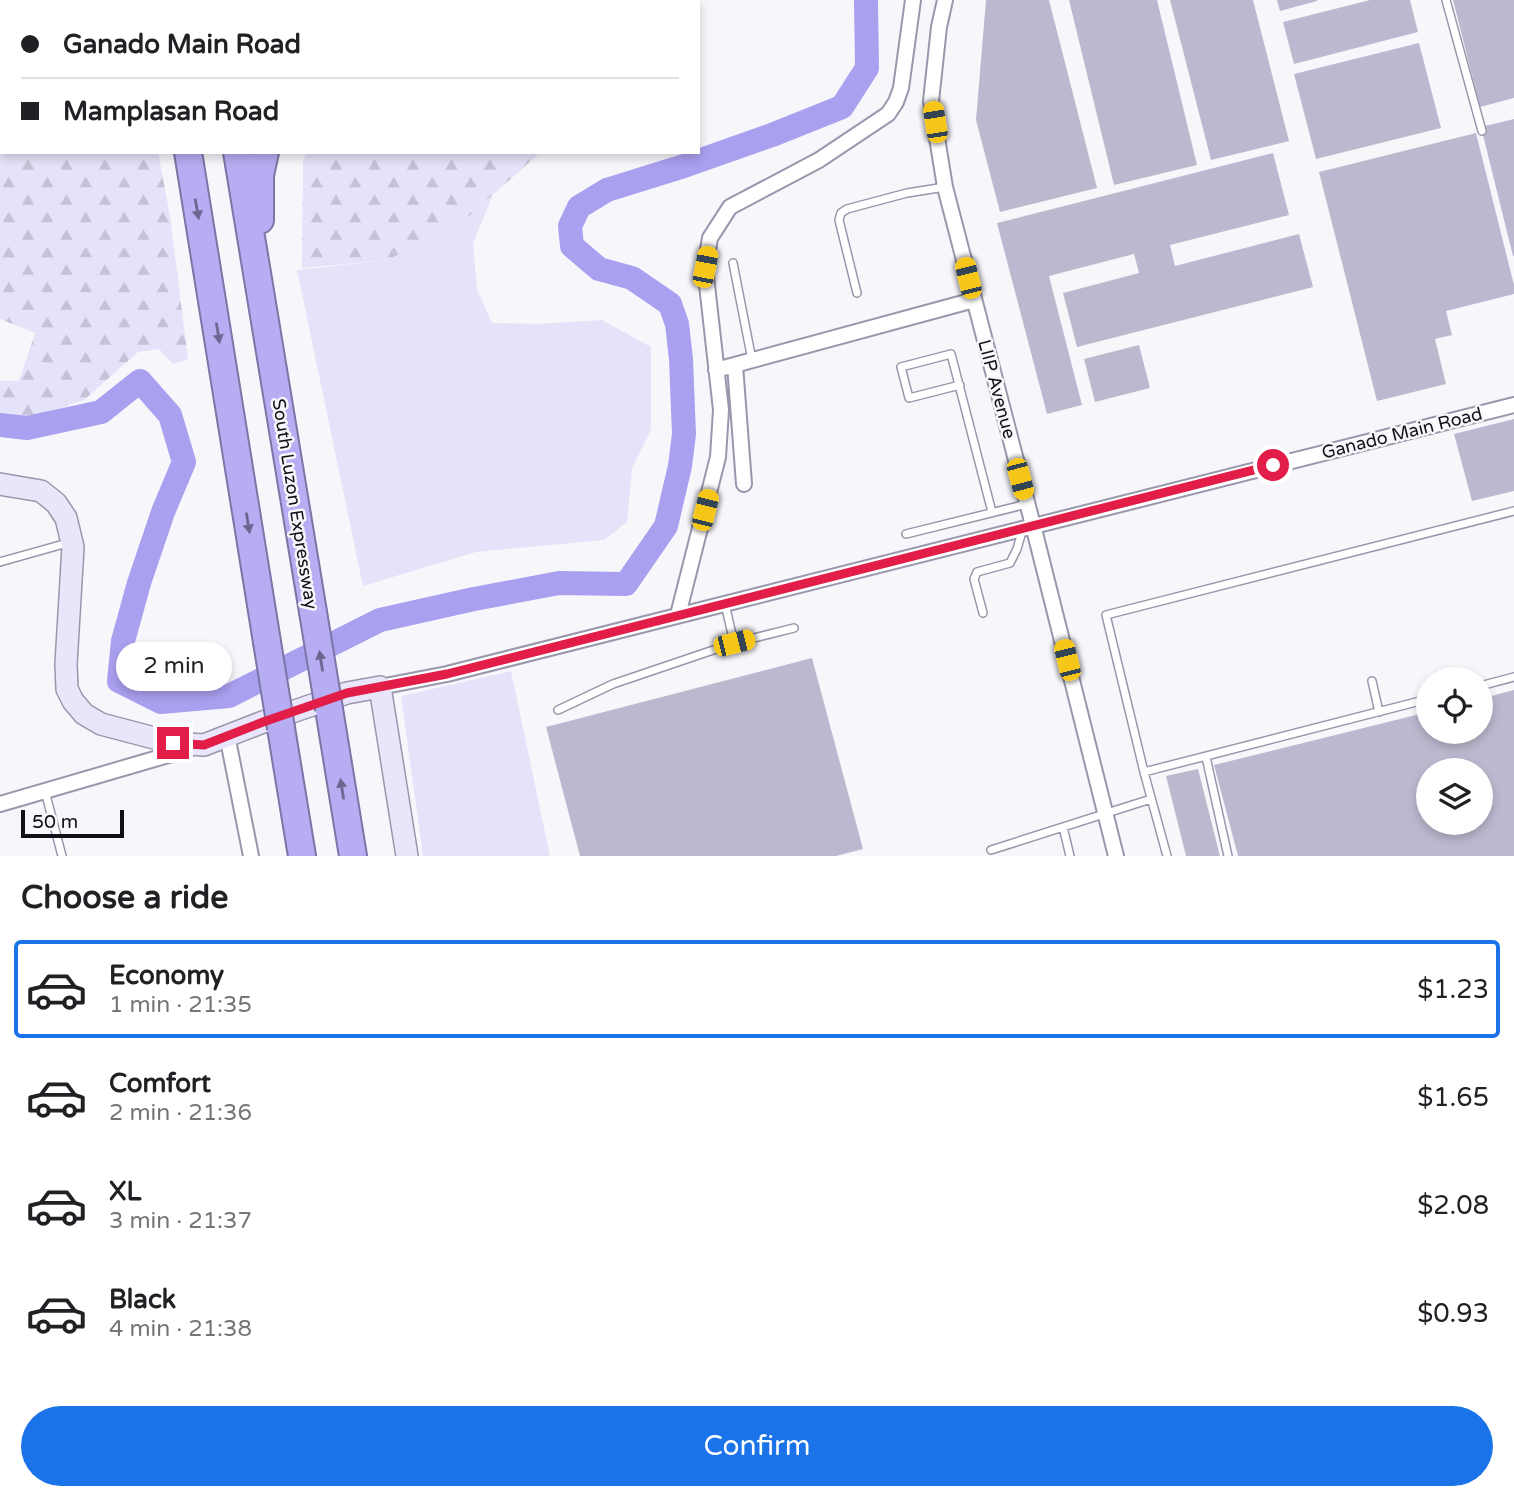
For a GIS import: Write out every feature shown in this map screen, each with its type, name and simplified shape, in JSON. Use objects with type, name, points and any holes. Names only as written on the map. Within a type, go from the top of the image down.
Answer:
[{"type":"highway","points":[[188,154],[303,856]]},
{"type":"highway","name":"South Luzon Expressway","points":[[236,154],[353,856]]},
{"type":"highway","points":[[259,284],[260,175],[265,154]]},
{"type":"street","points":[[678,615],[718,457],[721,410],[705,267],[710,239],[730,207],[819,160],[888,114],[901,88],[913,0]]},
{"type":"street","name":"LIIP Avenue","points":[[945,0],[939,26],[931,101],[945,187],[1027,505],[1028,527],[1116,856]]},
{"type":"street","points":[[716,370],[974,300]]},
{"type":"street","points":[[734,365],[744,484]]},
{"type":"street","name":"Ganado Main Road","points":[[380,687],[447,674],[1514,405]]},
{"type":"street","points":[[0,484],[41,491],[56,503],[66,518],[73,547],[66,664],[67,689],[73,701],[84,714],[101,724],[173,743],[204,745]]},
{"type":"street","points":[[0,804],[204,745],[347,693],[380,687],[407,856]]},
{"type":"street","points":[[227,735],[251,856]]},
{"type":"lane","points":[[1446,0],[1482,131]]},
{"type":"lane","points":[[857,293],[839,220],[841,213],[907,193],[945,187]]},
{"type":"lane","points":[[733,263],[752,360]]},
{"type":"lane","points":[[960,385],[909,398],[901,367],[951,354],[960,385],[992,512]]},
{"type":"lane","points":[[906,534],[1027,505]]},
{"type":"lane","points":[[1167,856],[1106,615],[1514,511]]},
{"type":"lane","points":[[983,613],[974,579],[977,572],[1010,563],[1028,527]]},
{"type":"lane","points":[[0,562],[71,542]]},
{"type":"lane","points":[[725,604],[734,643]]},
{"type":"lane","points":[[558,710],[613,684],[734,643],[794,628]]},
{"type":"lane","points":[[1493,682],[1514,677]]},
{"type":"lane","points":[[1372,681],[1379,712]]},
{"type":"lane","points":[[1144,772],[1416,702]]},
{"type":"lane","points":[[1206,757],[1227,856]]},
{"type":"lane","points":[[45,791],[62,856]]},
{"type":"lane","points":[[992,850],[1151,799]]},
{"type":"lane","points":[[1063,827],[1070,856]]},
{"type":"green space","points":[[0,154],[158,154],[170,216],[188,359],[173,364],[159,349],[138,352],[84,400],[27,419],[0,413],[0,381],[19,381],[35,333],[0,319]]},
{"type":"green space","points":[[305,154],[539,154],[459,225],[387,260],[302,268],[303,163]]},
{"type":"green space","points":[[493,195],[473,243],[477,289],[492,323],[538,324],[602,320],[651,347],[651,429],[632,469],[627,522],[604,540],[476,552],[363,586],[297,270],[387,260],[480,207]]},
{"type":"green space","points":[[511,671],[550,856],[423,856],[401,696]]},
{"type":"building","points":[[986,0],[1049,0],[1097,188],[1000,212],[976,120]]},
{"type":"building","points":[[1069,0],[1157,0],[1197,165],[1114,185]]},
{"type":"building","points":[[1170,0],[1253,0],[1289,141],[1211,160]]},
{"type":"building","points":[[1277,0],[1317,0],[1317,1],[1280,11]]},
{"type":"building","points":[[1370,0],[1410,0],[1418,32],[1294,64],[1283,22]]},
{"type":"building","points":[[1453,0],[1514,0],[1514,98],[1480,107]]},
{"type":"building","points":[[1419,43],[1441,128],[1316,159],[1294,74]]},
{"type":"building","points":[[1514,119],[1514,256],[1513,256],[1481,127]]},
{"type":"building","points":[[1476,133],[1514,294],[1446,311],[1452,335],[1435,339],[1446,384],[1377,401],[1319,172]]},
{"type":"building","points":[[1273,153],[1289,215],[1170,245],[1175,266],[1299,234],[1313,287],[1077,347],[1063,293],[1139,273],[1134,254],[1049,276],[1082,405],[1047,414],[997,223]]},
{"type":"building","points":[[1139,345],[1150,388],[1095,402],[1084,359]]},
{"type":"building","points":[[1514,419],[1514,491],[1472,501],[1454,434]]},
{"type":"building","points":[[812,658],[863,849],[836,856],[580,856],[546,727]]},
{"type":"building","points":[[1514,690],[1514,856],[1238,856],[1214,765],[1416,715],[1416,744],[1493,744],[1493,696]]},
{"type":"building","points":[[1198,769],[1220,856],[1186,856],[1166,776]]},
{"type":"waterway","points":[[0,425],[27,428],[101,412],[140,381],[170,415],[184,462],[163,512],[139,583],[123,641],[119,681],[161,702],[229,696],[380,620],[559,583],[626,584],[666,526],[680,466],[684,434],[677,324],[670,304],[632,278],[599,269],[572,246],[570,226],[579,207],[607,190],[772,135],[842,107],[867,68],[866,0]]},
{"type":"route","points":[[173,743],[204,745],[347,693],[447,674],[1273,465]]}]
